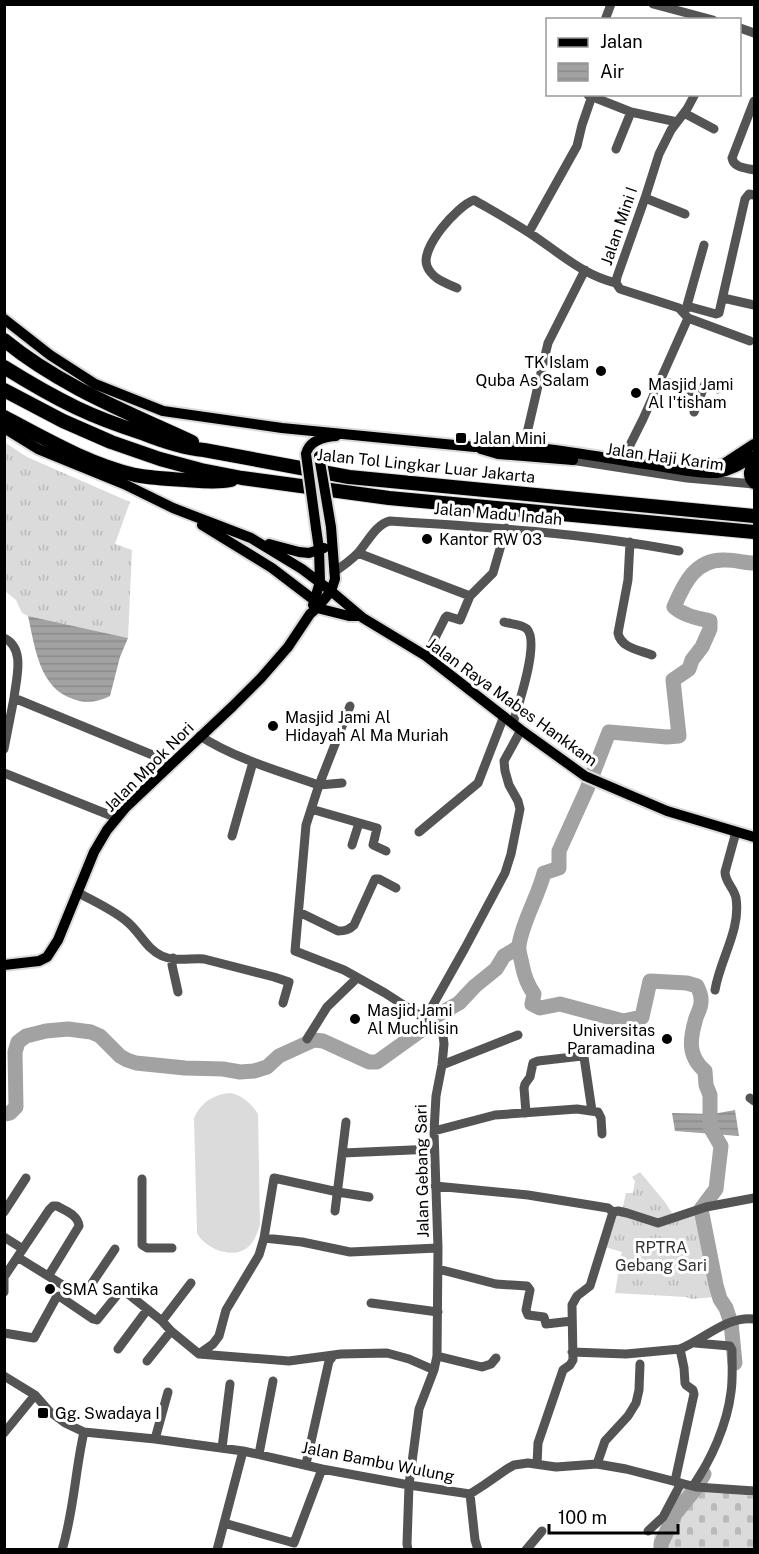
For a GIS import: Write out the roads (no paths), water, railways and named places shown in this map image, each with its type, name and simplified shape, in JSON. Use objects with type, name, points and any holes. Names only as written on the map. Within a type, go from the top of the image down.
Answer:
[{"type":"highway","points":[[4,340],[27,359],[87,394],[204,450]]},
{"type":"highway","name":"Jalan Tol Lingkar Luar Jakarta","points":[[4,367],[39,389],[79,409],[190,449],[350,477],[754,516]]},
{"type":"highway","name":"Jalan Tol Lingkar Luar Jakarta","points":[[4,390],[63,421],[111,442],[201,470],[242,478],[389,498],[754,532]]},
{"type":"highway","points":[[4,417],[58,446],[133,474],[212,482],[242,478]]},
{"type":"main road","points":[[4,320],[50,355],[95,384],[152,408],[174,414],[282,428],[475,447],[524,446],[536,453],[571,460],[605,458]]},
{"type":"main road","points":[[4,428],[38,449],[124,484],[173,508],[272,568],[314,608],[362,617]]},
{"type":"main road","points":[[282,428],[312,443],[319,456],[331,527],[334,581],[362,617]]},
{"type":"main road","points":[[320,582],[319,549],[306,454],[312,443],[331,436],[349,434]]},
{"type":"main road","points":[[698,475],[726,463],[754,444]]},
{"type":"main road","points":[[475,447],[498,454],[536,453],[605,458],[698,475],[735,468],[754,456]]},
{"type":"main road","points":[[754,463],[748,474],[754,484]]},
{"type":"main road","points":[[173,508],[285,550],[309,553],[333,546]]},
{"type":"main road","points":[[251,538],[320,582],[334,581]]},
{"type":"main road","name":"Jalan Mpok Nori","points":[[4,965],[39,961],[47,957],[58,940],[98,846],[117,818],[261,678],[288,647],[334,581]]},
{"type":"main road","name":"Jalan Mpok Nori","points":[[314,608],[320,582]]},
{"type":"main road","name":"Jalan Raya Mabes Hankkam","points":[[362,617],[426,656],[512,723],[590,778],[667,811],[754,837]]},
{"type":"street","points":[[653,4],[706,18]]},
{"type":"street","points":[[529,232],[577,146],[589,96]]},
{"type":"street","points":[[591,96],[631,112],[677,122]]},
{"type":"street","name":"Jalan Mini I","points":[[686,313],[679,308],[620,289],[616,283],[659,154],[694,96]]},
{"type":"street","points":[[754,100],[751,122],[732,161],[739,166],[754,170]]},
{"type":"street","points":[[616,149],[631,112]]},
{"type":"street","points":[[684,113],[714,129]]},
{"type":"street","points":[[686,313],[720,313],[745,199],[750,194],[754,195]]},
{"type":"street","points":[[645,198],[685,214]]},
{"type":"street","points":[[457,288],[433,275],[428,268],[426,256],[433,241],[459,209],[474,200],[529,232],[585,270],[616,283]]},
{"type":"street","points":[[622,461],[661,380],[686,313],[704,245]]},
{"type":"street","points":[[524,446],[548,343],[585,270]]},
{"type":"street","points":[[723,298],[754,305]]},
{"type":"street","points":[[686,313],[750,340]]},
{"type":"street","points":[[661,380],[701,395]]},
{"type":"street","points":[[694,412],[706,384],[718,389]]},
{"type":"street","name":"Jalan Haji Karim","points":[[571,460],[754,484]]},
{"type":"street","name":"Jalan Madu Indah","points":[[334,581],[383,523],[390,521],[506,528],[679,550]]},
{"type":"street","points":[[426,656],[445,618],[447,616],[460,620],[470,596],[493,573],[506,528]]},
{"type":"street","points":[[630,542],[628,580],[618,633],[619,639],[624,645],[652,655]]},
{"type":"street","points":[[358,553],[470,596]]},
{"type":"street","points":[[425,1019],[505,873],[520,809],[509,785],[504,761],[512,723],[526,678],[531,639],[524,627],[504,622]]},
{"type":"street","points":[[4,638],[12,642],[18,658],[14,698],[4,749]]},
{"type":"street","points":[[14,698],[155,756],[170,765]]},
{"type":"street","points":[[285,952],[296,951],[306,825],[350,706]]},
{"type":"street","points":[[419,832],[478,783],[512,723]]},
{"type":"street","points":[[200,736],[230,753],[319,785],[342,783]]},
{"type":"street","points":[[232,836],[253,762]]},
{"type":"street","points":[[4,773],[117,818]]},
{"type":"street","points":[[311,809],[378,829],[374,845],[386,851]]},
{"type":"street","points":[[352,845],[359,823]]},
{"type":"street","points":[[715,990],[717,976],[732,936],[735,921],[735,896],[725,878],[725,872],[736,832]]},
{"type":"street","points":[[299,912],[338,931],[350,930],[375,879],[396,888]]},
{"type":"street","points":[[77,892],[126,920],[161,956],[181,960],[204,959],[289,982],[283,1003]]},
{"type":"street","name":"Jalan Gebang Sari","points":[[296,951],[329,963],[385,993],[436,1026],[443,1035],[444,1044],[436,1096],[434,1131],[438,1248],[437,1356],[419,1409],[410,1485],[408,1550]]},
{"type":"street","points":[[173,958],[172,965],[178,992]]},
{"type":"street","points":[[307,1039],[327,1007],[357,978]]},
{"type":"street","points":[[442,1065],[518,1035]]},
{"type":"street","points":[[526,1113],[524,1088],[530,1077],[532,1063],[582,1056],[592,1111]]},
{"type":"street","points":[[434,1131],[488,1116],[577,1109],[598,1112],[601,1118],[602,1134]]},
{"type":"street","points":[[335,1211],[346,1122]]},
{"type":"street","points":[[343,1153],[434,1149]]},
{"type":"street","points":[[4,1212],[26,1178]]},
{"type":"street","points":[[199,1354],[213,1344],[219,1336],[225,1310],[259,1255],[274,1178],[369,1197]]},
{"type":"street","points":[[142,1179],[142,1245],[147,1248],[172,1248]]},
{"type":"street","points":[[435,1186],[528,1195],[608,1208],[613,1212],[627,1213],[658,1223],[701,1208],[754,1198]]},
{"type":"street","points":[[4,1292],[4,1278],[49,1210],[57,1206],[75,1217],[79,1227],[50,1275]]},
{"type":"street","points":[[537,1464],[538,1443],[563,1370],[573,1360],[574,1300],[590,1286],[613,1212]]},
{"type":"street","points":[[4,1237],[50,1275],[74,1292],[80,1293],[88,1289],[115,1249]]},
{"type":"street","points":[[264,1238],[302,1242],[350,1252],[438,1248]]},
{"type":"street","points":[[438,1269],[496,1284],[527,1286],[530,1290],[526,1310],[528,1315],[544,1317],[546,1324],[572,1321]]},
{"type":"street","points":[[162,1321],[191,1283]]},
{"type":"street","points":[[4,1333],[34,1338],[59,1296],[94,1320],[99,1318],[122,1289],[199,1354],[289,1360],[334,1354],[394,1354],[434,1370]]},
{"type":"street","points":[[371,1303],[438,1312]]},
{"type":"street","points":[[118,1348],[147,1310]]},
{"type":"street","points":[[572,1352],[626,1354],[680,1349],[695,1343],[724,1324],[744,1318],[754,1319]]},
{"type":"street","points":[[147,1360],[171,1331]]},
{"type":"street","points":[[695,1343],[728,1345],[731,1348],[731,1391],[728,1407],[698,1487]]},
{"type":"street","points":[[648,1531],[663,1517],[678,1482],[694,1394],[685,1383],[680,1349]]},
{"type":"street","points":[[306,1464],[329,1361],[334,1354]]},
{"type":"street","points":[[437,1356],[482,1366],[490,1364],[496,1358]]},
{"type":"street","points":[[597,1464],[605,1441],[628,1416],[636,1403],[640,1364]]},
{"type":"street","name":"Jalan Bambu Wulung","points":[[4,1376],[35,1395],[57,1417],[84,1432],[243,1451],[322,1469],[410,1485],[470,1494],[507,1468],[528,1462],[556,1467],[597,1464],[698,1487],[754,1491]]},
{"type":"street","points":[[259,1454],[273,1381]]},
{"type":"street","points":[[222,1448],[230,1384]]},
{"type":"street","points":[[155,1439],[168,1392]]},
{"type":"street","points":[[4,1433],[35,1395]]},
{"type":"street","points":[[62,1550],[71,1515],[84,1432]]},
{"type":"street","points":[[217,1550],[243,1451]]},
{"type":"street","points":[[224,1523],[291,1543],[296,1542],[322,1469]]},
{"type":"street","points":[[470,1494],[478,1550]]},
{"type":"street","points":[[526,1550],[542,1531]]},
{"type":"water","points":[[28,616],[128,638],[120,657],[110,696],[87,702],[62,694],[53,686],[40,665]]},
{"type":"water","points":[[735,1110],[739,1136],[675,1131],[672,1113],[713,1114]]},
{"type":"waterway","points":[[735,1363],[731,1323],[716,1285],[701,1209],[716,1189],[721,1146],[710,1127],[710,1095],[706,1085],[705,1071],[693,1053],[692,1033],[701,1002],[697,986],[687,983],[650,981],[642,1017],[623,1021],[560,1004],[540,1008],[532,1004],[534,994],[525,976],[519,947],[544,873],[559,868],[559,851],[609,732],[679,736],[673,680],[689,669],[710,629],[710,621],[687,615],[674,607],[682,589],[692,574],[707,563],[716,560],[754,563]]},
{"type":"waterway","points":[[432,1021],[436,1016],[459,1003],[496,969],[504,956],[519,947]]},
{"type":"waterway","points":[[4,1114],[10,1113],[16,1107],[15,1052],[18,1042],[26,1036],[46,1031],[68,1029],[91,1032],[100,1036],[120,1056],[136,1063],[240,1072],[267,1067],[279,1056],[314,1040],[323,1041],[369,1062],[377,1062],[430,1024]]},
{"type":"waterway","points":[[661,1550],[661,1544],[675,1514],[704,1474]]},
{"type":"place","name":"TK Islam Quba As Salam","points":[[601,371]]},
{"type":"place","name":"Masjid Jami Al I'tisham","points":[[636,393]]},
{"type":"place","name":"Jalan Mini","points":[[461,438]]},
{"type":"place","name":"Kantor RW 03","points":[[427,539]]},
{"type":"place","name":"Masjid Jami Al Hidayah Al Ma Muriah","points":[[273,726]]},
{"type":"place","name":"Masjid Jami Al Muchlisin","points":[[355,1019]]},
{"type":"place","name":"Universitas Paramadina","points":[[667,1039]]},
{"type":"place","name":"SMA Santika","points":[[50,1289]]},
{"type":"place","name":"Gg. Swadaya I","points":[[43,1413]]},
{"type":"park label","name":"RPTRA Gebang Sari","points":[[661,1256]]}]
